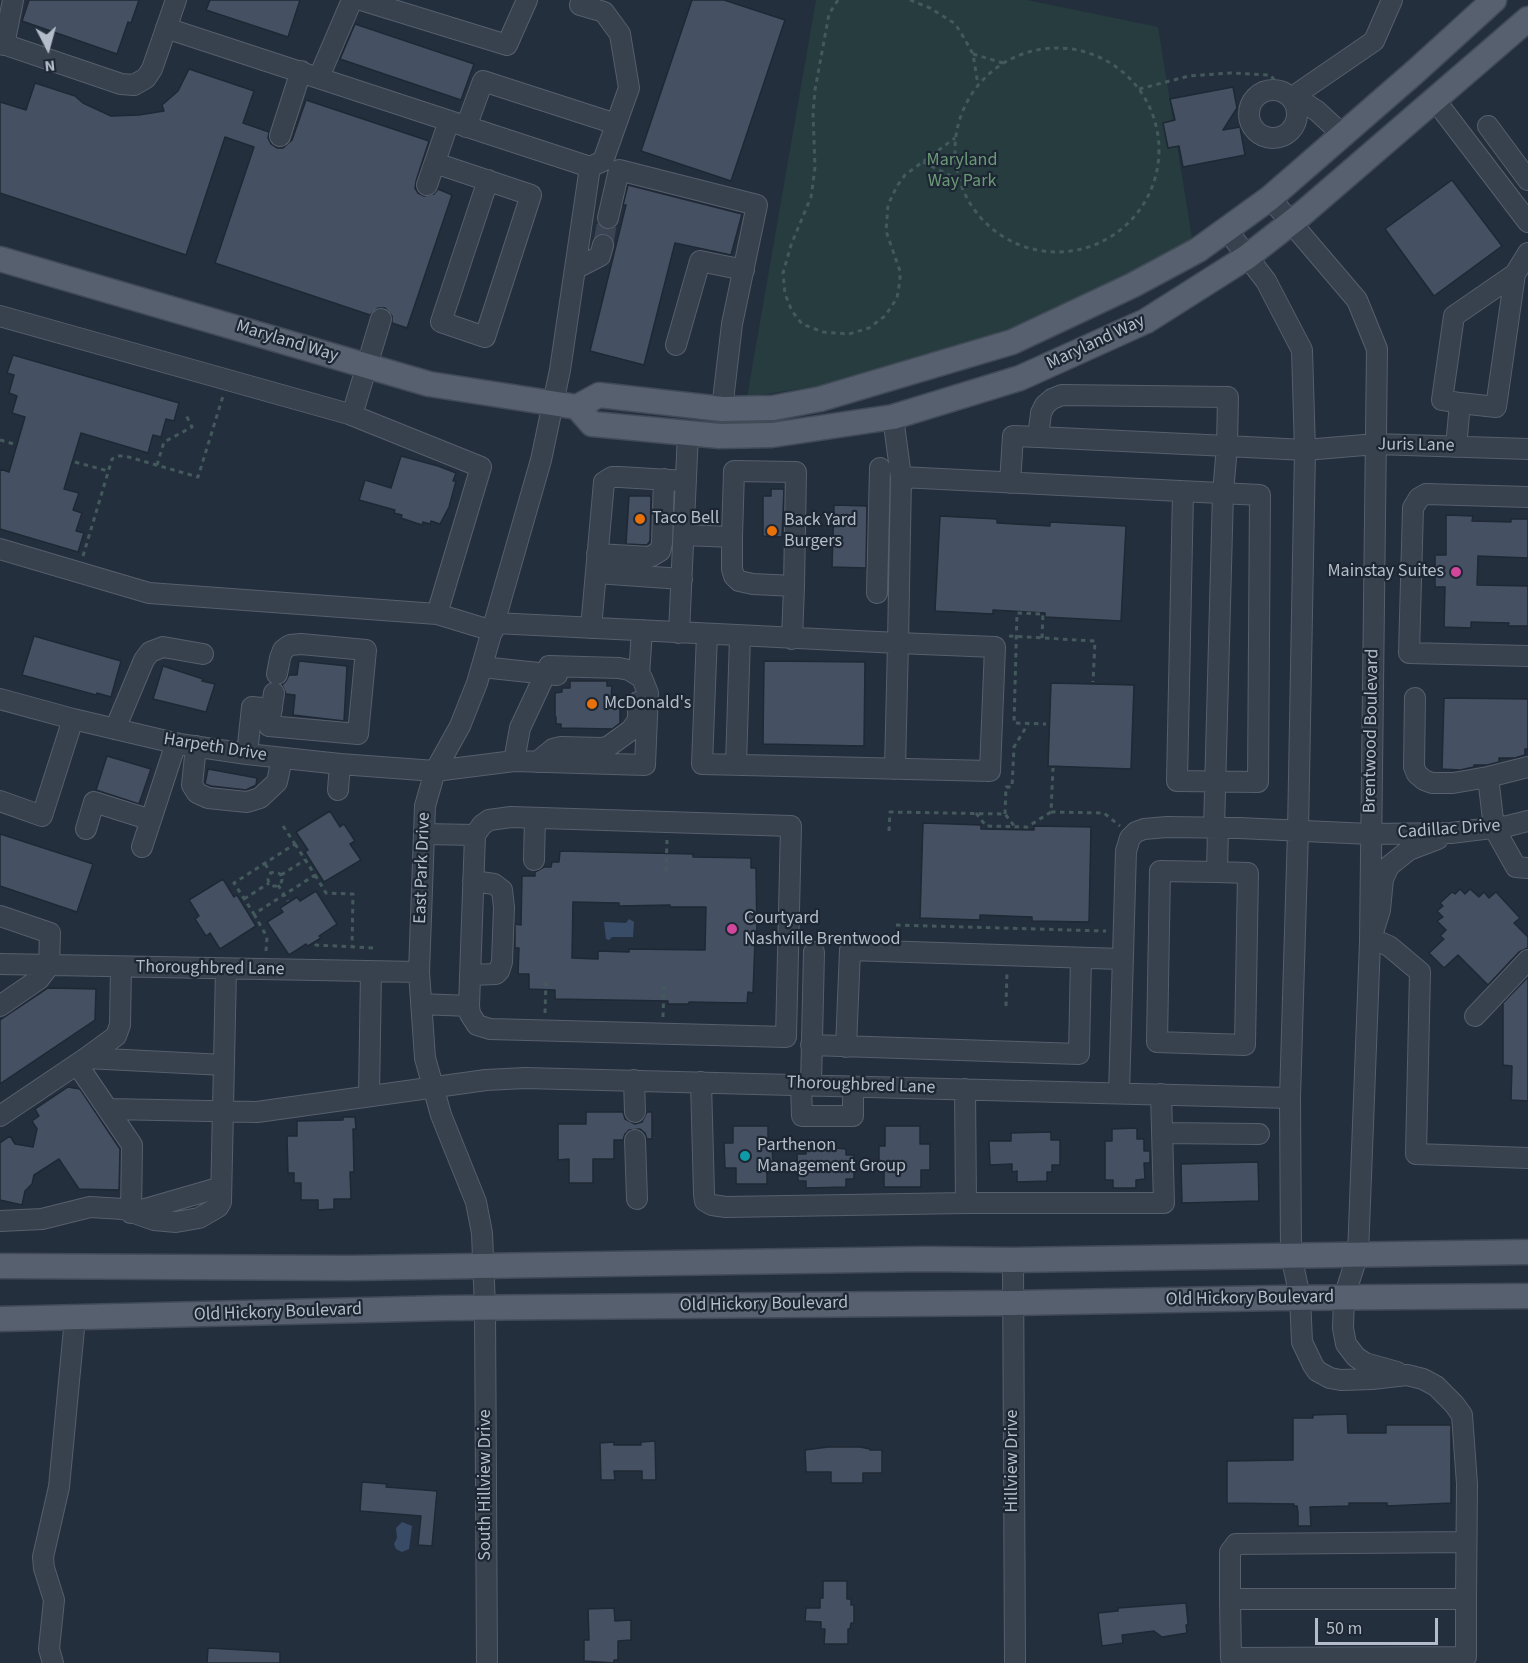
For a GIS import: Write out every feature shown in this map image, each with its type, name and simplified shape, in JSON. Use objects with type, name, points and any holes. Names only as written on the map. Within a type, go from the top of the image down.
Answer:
[{"type":"main road","name":"Maryland Way","points":[[0,259],[429,384],[577,407],[598,395],[722,409],[773,408],[820,399],[1012,342],[1133,285],[1198,250],[1270,198],[1494,0]]},
{"type":"main road","points":[[1503,0],[1525,22]]},
{"type":"main road","name":"Maryland Way","points":[[577,407],[592,424],[720,436],[772,435],[893,417],[1020,378],[1146,321],[1247,257],[1525,22]]},
{"type":"main road","points":[[883,381],[893,417]]},
{"type":"main road","points":[[0,1266],[484,1267],[914,1259],[1012,1260],[1528,1252]]},
{"type":"main road","name":"Old Hickory Boulevard","points":[[0,1319],[485,1308],[1528,1296]]},
{"type":"street","points":[[13,0],[2,44],[121,84],[131,85],[144,80],[150,73],[176,0]]},
{"type":"street","points":[[280,136],[310,74],[352,0]]},
{"type":"street","points":[[362,0],[507,45],[527,0]]},
{"type":"street","points":[[1290,98],[1374,41],[1392,0]]},
{"type":"street","points":[[166,28],[590,167],[603,161],[629,87],[620,34],[604,12],[580,5]]},
{"type":"street","points":[[427,185],[435,163],[483,81],[616,124]]},
{"type":"street","points":[[1290,98],[1317,111],[1343,135]]},
{"type":"street","points":[[1435,100],[1528,222]]},
{"type":"street","points":[[1488,126],[1528,180]]},
{"type":"street","points":[[435,163],[488,180],[531,195],[485,337],[441,322],[488,180]]},
{"type":"street","name":"East Park Drive","points":[[485,1308],[480,1219],[476,1202],[432,1087],[425,1059],[419,972],[424,806],[435,771],[460,726],[482,667],[541,460],[561,370],[590,167]]},
{"type":"street","points":[[608,218],[619,170],[758,205],[732,324],[722,409]]},
{"type":"street","name":"Brentwood Boulevard","points":[[1230,1599],[1231,1658],[1466,1657],[1466,1464],[1462,1415],[1436,1386],[1418,1377],[1365,1363],[1353,1354],[1346,1344],[1344,1334],[1344,1298],[1358,1254],[1370,942],[1377,350],[1357,300],[1270,198]]},
{"type":"street","points":[[1227,230],[1266,281],[1302,350],[1305,450],[1298,831],[1290,1098],[1291,1255],[1300,1297],[1302,1342],[1307,1357],[1317,1371],[1329,1378],[1372,1379],[1404,1375]]},
{"type":"street","points":[[575,269],[600,256],[603,245]]},
{"type":"street","points":[[1515,274],[1496,407],[1442,400],[1454,316],[1515,274],[1528,253]]},
{"type":"street","points":[[676,345],[700,261],[744,270]]},
{"type":"street","points":[[0,316],[352,415],[481,467],[437,614]]},
{"type":"street","points":[[352,415],[381,319]]},
{"type":"street","points":[[1038,437],[1041,412],[1052,399],[1062,395],[1228,397],[1223,493],[1216,782],[1218,872]]},
{"type":"street","points":[[1456,447],[1460,403]]},
{"type":"street","points":[[893,417],[901,477],[895,769]]},
{"type":"street","points":[[679,633],[688,433]]},
{"type":"street","name":"Juris Lane","points":[[1010,483],[1013,436],[1305,450],[1376,444],[1528,449]]},
{"type":"street","points":[[877,593],[880,468]]},
{"type":"street","points":[[792,639],[794,586],[796,472],[734,471],[732,569],[736,579],[743,583],[794,586]]},
{"type":"street","points":[[591,628],[604,482],[612,477],[686,481]]},
{"type":"street","points":[[901,477],[1260,495],[1258,782],[1177,781],[1183,492]]},
{"type":"street","points":[[596,564],[645,558],[654,556],[660,551],[663,543],[664,479]]},
{"type":"street","points":[[1528,497],[1426,494],[1419,498],[1413,508],[1409,653],[1528,656]]},
{"type":"street","points":[[684,535],[732,537]]},
{"type":"street","points":[[0,549],[149,593],[437,614],[494,627],[642,630],[995,647],[990,771],[702,764],[707,634]]},
{"type":"street","points":[[596,564],[682,579]]},
{"type":"street","points":[[514,761],[520,728],[549,666],[620,668],[639,676],[642,630]]},
{"type":"street","points":[[736,765],[740,636]]},
{"type":"street","points":[[338,790],[358,734],[366,650],[301,644],[290,645],[283,650],[269,726],[358,734]]},
{"type":"street","points":[[115,729],[144,660],[150,652],[163,647],[203,654]]},
{"type":"street","points":[[482,667],[624,680],[635,687],[638,700],[638,720],[631,730],[609,746],[602,748],[561,747],[553,749],[537,762]]},
{"type":"street","name":"Harpeth Drive","points":[[0,699],[73,719],[196,747],[348,765],[435,771],[514,761],[645,765],[648,693],[646,685],[639,676]]},
{"type":"street","points":[[247,754],[252,707],[275,692]]},
{"type":"street","points":[[1415,698],[1414,767],[1417,774],[1424,780],[1432,783],[1453,783],[1528,767]]},
{"type":"street","points":[[0,801],[42,816],[73,719]]},
{"type":"street","points":[[142,847],[176,743]]},
{"type":"street","points":[[196,747],[192,785],[197,793],[208,798],[246,802],[260,798],[277,782],[282,758]]},
{"type":"street","points":[[1488,777],[1494,828],[1522,867],[1528,886]]},
{"type":"street","points":[[86,829],[94,802],[151,820]]},
{"type":"street","points":[[786,1036],[791,826],[512,817],[489,820],[482,825],[475,836],[469,1006],[473,1020],[483,1027],[786,1036],[846,1047],[1079,1054],[1081,958]]},
{"type":"street","points":[[534,860],[536,818]]},
{"type":"street","name":"Cadillac Drive","points":[[1132,836],[1144,829],[1153,828],[1370,834],[1457,832],[1528,821]]},
{"type":"street","points":[[1457,832],[1409,850],[1389,866],[1383,879],[1380,910],[1370,942],[1389,946],[1420,972],[1416,1154],[1528,1158]]},
{"type":"street","points":[[424,834],[475,836]]},
{"type":"street","points":[[1119,1093],[1121,959],[1126,851],[1132,836]]},
{"type":"street","points":[[1160,871],[1218,872],[1248,873],[1245,1045],[1157,1042],[1160,871]]},
{"type":"street","points":[[470,975],[487,976],[499,971],[502,962],[504,907],[502,890],[494,884],[473,881]]},
{"type":"street","points":[[0,916],[50,933],[49,966],[39,979],[0,1006]]},
{"type":"street","points":[[846,1047],[849,951],[1121,959]]},
{"type":"street","points":[[814,952],[811,1041],[802,1116],[853,1116],[854,1086]]},
{"type":"street","points":[[1475,1016],[1528,960]]},
{"type":"street","name":"Thoroughbred Lane","points":[[0,964],[419,972]]},
{"type":"street","points":[[0,1116],[116,1036],[119,1030],[121,967]]},
{"type":"street","points":[[0,1221],[42,1219],[90,1207],[123,1209],[154,1220],[176,1222],[199,1218],[218,1207],[221,1202],[225,969]]},
{"type":"street","points":[[369,1095],[370,972]]},
{"type":"street","points":[[421,1004],[469,1006]]},
{"type":"street","points":[[82,1061],[224,1065]]},
{"type":"street","points":[[82,1061],[132,1145],[131,1213]]},
{"type":"street","name":"Thoroughbred Lane","points":[[109,1108],[256,1112],[508,1078],[1290,1098]]},
{"type":"street","points":[[634,1080],[635,1112]]},
{"type":"street","points":[[701,1082],[704,1194],[705,1201],[712,1205],[1164,1203],[1161,1094]]},
{"type":"street","points":[[965,1089],[966,1203]]},
{"type":"street","points":[[1162,1133],[1259,1134]]},
{"type":"street","points":[[635,1140],[637,1199]]},
{"type":"street","name":"Hillview Drive","points":[[1012,1260],[1015,1663]]},
{"type":"street","name":"South Hillview Drive","points":[[485,1308],[487,1663]]},
{"type":"street","points":[[53,1663],[49,1649],[54,1600],[43,1557],[59,1486],[75,1318]]},
{"type":"street","points":[[1466,1542],[1236,1544],[1230,1552],[1230,1599],[1466,1599]]},
{"type":"path","points":[[838,0],[829,14],[816,90],[813,113],[815,167],[811,197],[791,245],[783,273],[785,294],[802,324],[823,332],[849,334],[879,323],[891,309],[897,298],[900,271],[886,231],[888,205],[900,181],[955,138]]},
{"type":"path","points":[[910,0],[930,8],[954,23],[973,54],[978,85]]},
{"type":"path","points":[[1070,49],[1102,59],[1118,68],[1139,89],[1150,107],[1158,132],[1159,157],[1156,174],[1147,199],[1137,214],[1119,231],[1102,242],[1079,250],[1055,252],[1032,249],[1014,243],[994,231],[972,207],[959,180],[955,158],[955,138],[962,113],[978,85],[1003,63],[1035,51],[1070,49]]},
{"type":"path","points":[[973,54],[1003,63]]},
{"type":"path","points":[[1139,89],[1189,76],[1250,73],[1270,75],[1290,98]]},
{"type":"path","points":[[923,162],[959,180]]},
{"type":"path","points":[[78,572],[112,459],[118,456],[198,477],[227,380]]},
{"type":"path","points":[[157,465],[164,442],[192,426],[186,415]]},
{"type":"path","points":[[0,440],[14,444]]},
{"type":"path","points":[[75,462],[108,471]]},
{"type":"path","points":[[1042,638],[1043,615],[1017,613],[1014,723],[1046,724]]},
{"type":"path","points":[[995,647],[1008,636],[1095,641],[1093,682]]},
{"type":"path","points":[[1015,827],[1005,814],[1006,787],[1012,787],[1014,747],[1028,724]]},
{"type":"path","points":[[1051,812],[1053,768]]},
{"type":"path","points":[[889,831],[890,812],[1005,814]]},
{"type":"path","points":[[976,813],[986,826],[1015,827],[1027,827],[1051,812],[1104,813],[1132,836]]},
{"type":"path","points":[[666,871],[668,822]]},
{"type":"path","points":[[283,826],[326,893],[353,894],[352,947]]},
{"type":"path","points":[[265,970],[267,937],[234,883],[295,844]]},
{"type":"path","points":[[281,875],[305,860]]},
{"type":"path","points":[[265,864],[271,873]]},
{"type":"path","points":[[271,873],[277,872],[281,875]]},
{"type":"path","points":[[269,883],[268,877],[271,873]]},
{"type":"path","points":[[269,883],[272,886],[278,885],[282,881],[281,875]]},
{"type":"path","points":[[254,914],[315,875]]},
{"type":"path","points":[[244,899],[269,883]]},
{"type":"path","points":[[278,885],[288,901]]},
{"type":"path","points":[[896,925],[1122,932]]},
{"type":"path","points":[[315,944],[374,948]]},
{"type":"path","points":[[544,1030],[546,982]]},
{"type":"path","points":[[663,986],[663,1034]]},
{"type":"green space","name":"Maryland Way Park","points":[[816,0],[1027,0],[1158,27],[1192,238],[1066,316],[915,371],[747,397]]},
{"type":"water","points":[[629,919],[634,922],[633,937],[606,939],[604,922],[626,923]]},
{"type":"water","points":[[402,1522],[412,1526],[409,1549],[402,1552],[396,1549],[394,1544],[397,1538],[396,1528]]},
{"type":"building","points":[[29,0],[139,0],[131,23],[128,22],[117,54],[22,21]]},
{"type":"building","points":[[210,0],[300,0],[288,37],[206,10]]},
{"type":"building","points":[[692,0],[724,0],[785,20],[731,181],[641,151]]},
{"type":"building","points":[[355,24],[474,64],[461,100],[340,59]]},
{"type":"building","points":[[189,69],[254,91],[243,123],[269,132],[268,138],[271,144],[277,148],[283,148],[292,140],[306,100],[429,141],[415,188],[424,196],[434,194],[438,189],[452,195],[407,328],[392,323],[392,316],[385,308],[378,308],[370,315],[215,263],[254,147],[225,137],[186,255],[0,193],[0,102],[26,110],[35,83],[75,96],[83,103],[111,116],[164,111],[162,105],[178,91]]},
{"type":"building","points":[[1233,87],[1237,108],[1223,130],[1240,127],[1245,155],[1183,167],[1179,146],[1168,148],[1163,123],[1175,120],[1170,99]]},
{"type":"building","points":[[1452,180],[1502,246],[1434,296],[1385,229]]},
{"type":"building","points":[[628,185],[742,214],[731,255],[675,243],[644,365],[590,351],[626,205],[623,205]]},
{"type":"building","points":[[13,355],[179,403],[174,421],[166,419],[161,437],[153,435],[148,453],[81,433],[64,489],[79,493],[73,510],[82,513],[76,531],[84,533],[78,552],[0,529],[0,469],[9,472],[25,417],[12,413],[17,396],[9,393],[14,375],[7,373]]},
{"type":"building","points":[[401,456],[456,473],[449,507],[440,524],[431,521],[430,524],[423,522],[422,525],[401,518],[402,515],[394,513],[395,510],[359,500],[365,480],[391,488]]},
{"type":"building","name":"Back Yard Burgers","points":[[771,489],[784,489],[782,537],[763,536],[763,496],[771,496]]},
{"type":"building","name":"Taco Bell","points":[[629,496],[650,496],[651,498],[650,541],[647,545],[626,544]]},
{"type":"building","points":[[834,505],[867,506],[866,568],[832,567]]},
{"type":"building","name":"Mainstay Suites","points":[[1446,515],[1473,516],[1472,521],[1511,522],[1511,519],[1528,519],[1528,558],[1478,556],[1477,585],[1528,586],[1528,626],[1471,622],[1471,628],[1444,627],[1445,587],[1435,587],[1435,555],[1446,555]]},
{"type":"building","points":[[940,516],[997,519],[997,523],[1050,526],[1050,522],[1126,526],[1121,621],[1045,617],[1045,613],[993,610],[993,614],[935,611]]},
{"type":"building","points":[[34,636],[121,661],[111,697],[22,675]]},
{"type":"building","points":[[299,661],[347,666],[344,721],[293,715],[295,695],[286,694],[282,685],[289,675],[297,675]]},
{"type":"building","points":[[764,661],[865,662],[864,746],[763,744]]},
{"type":"building","points":[[163,666],[215,684],[206,712],[153,699]]},
{"type":"building","name":"McDonald's","points":[[570,681],[607,681],[607,686],[612,686],[611,698],[619,698],[620,701],[620,723],[612,729],[561,728],[561,724],[556,724],[555,693],[562,692],[562,688],[570,688]]},
{"type":"building","points":[[1051,683],[1134,685],[1131,769],[1048,766]]},
{"type":"building","points":[[1444,698],[1528,699],[1528,749],[1525,749],[1525,755],[1515,758],[1499,758],[1499,762],[1474,765],[1474,767],[1460,770],[1442,769]]},
{"type":"building","points":[[107,756],[151,769],[139,804],[96,790]]},
{"type":"building","points":[[208,769],[257,778],[256,785],[246,790],[205,784]]},
{"type":"building","points":[[330,811],[340,827],[344,824],[355,841],[350,844],[361,860],[324,882],[305,852],[308,850],[296,832]]},
{"type":"building","points":[[923,823],[981,825],[981,829],[1034,830],[1034,826],[1091,827],[1089,922],[1032,921],[1032,917],[980,915],[980,920],[920,918]]},
{"type":"building","points":[[0,834],[93,864],[77,912],[0,886]]},
{"type":"building","name":"Courtyard Nashville Brentwood","points":[[560,851],[693,854],[693,857],[751,858],[751,868],[756,868],[757,941],[755,941],[753,993],[748,992],[747,1003],[668,1004],[668,1001],[555,999],[555,990],[529,989],[529,974],[518,974],[519,948],[515,948],[515,924],[521,925],[522,876],[535,876],[535,872],[544,867],[551,867],[552,862],[559,862]],"holes":[[[573,902],[619,903],[619,906],[706,907],[705,950],[629,949],[629,952],[598,951],[598,959],[572,958]]]},
{"type":"building","points":[[223,879],[234,897],[237,895],[256,926],[220,949],[210,933],[206,936],[195,919],[199,916],[189,900]]},
{"type":"building","points":[[1460,889],[1465,894],[1470,889],[1479,897],[1484,892],[1489,898],[1496,892],[1520,918],[1514,923],[1528,937],[1528,948],[1519,952],[1488,985],[1458,955],[1444,968],[1429,953],[1444,939],[1440,936],[1446,930],[1437,921],[1443,917],[1437,911],[1443,906],[1440,903],[1452,892],[1455,894]]},
{"type":"building","points":[[316,891],[337,924],[319,936],[321,938],[289,955],[267,922],[283,912],[280,908],[297,897],[300,901]]},
{"type":"building","points":[[1528,977],[1528,1101],[1511,1100],[1512,1066],[1503,1065],[1503,1003]]},
{"type":"building","points":[[48,988],[96,989],[95,1020],[0,1084],[0,1020]]},
{"type":"building","points":[[68,1087],[80,1089],[120,1149],[119,1190],[79,1189],[59,1159],[34,1175],[32,1184],[25,1191],[22,1205],[0,1200],[0,1143],[10,1136],[15,1144],[33,1147],[37,1129],[32,1121],[39,1116],[35,1109]]},
{"type":"building","points":[[586,1112],[623,1112],[625,1119],[635,1124],[642,1122],[647,1112],[652,1112],[652,1139],[647,1139],[645,1133],[640,1129],[629,1130],[623,1140],[614,1140],[614,1159],[593,1159],[593,1183],[569,1183],[569,1159],[558,1160],[558,1124],[586,1124]]},
{"type":"building","points":[[343,1117],[355,1117],[354,1172],[350,1172],[351,1199],[334,1199],[334,1209],[318,1210],[318,1200],[301,1200],[301,1183],[294,1183],[294,1173],[288,1173],[287,1136],[297,1136],[297,1121],[343,1120]]},
{"type":"building","name":"Parthenon Management Group","points":[[733,1126],[768,1126],[768,1146],[772,1146],[773,1164],[767,1164],[767,1184],[736,1184],[736,1168],[725,1168],[724,1143],[733,1143]]},
{"type":"building","points":[[885,1126],[920,1126],[920,1144],[930,1144],[930,1170],[921,1170],[921,1187],[884,1187],[884,1165],[879,1165],[879,1146],[885,1146]]},
{"type":"building","points":[[1137,1128],[1137,1139],[1144,1139],[1144,1151],[1150,1151],[1150,1163],[1144,1163],[1145,1179],[1136,1180],[1136,1188],[1113,1188],[1113,1180],[1105,1180],[1105,1141],[1112,1141],[1112,1129]]},
{"type":"building","points":[[1051,1132],[1051,1140],[1060,1140],[1060,1165],[1052,1165],[1052,1172],[1047,1172],[1047,1181],[1017,1182],[1017,1171],[1012,1172],[1012,1164],[990,1165],[989,1141],[1011,1141],[1011,1133]]},
{"type":"building","points":[[819,1144],[834,1144],[834,1148],[846,1149],[846,1155],[854,1155],[854,1179],[846,1179],[846,1187],[806,1188],[806,1181],[798,1181],[797,1154],[806,1154],[806,1148],[819,1148]]},
{"type":"building","points":[[1258,1162],[1259,1201],[1182,1203],[1181,1164]]},
{"type":"building","points":[[1347,1414],[1348,1433],[1386,1433],[1386,1425],[1451,1425],[1451,1503],[1387,1506],[1387,1503],[1349,1503],[1349,1506],[1310,1507],[1311,1526],[1298,1526],[1297,1506],[1293,1506],[1294,1504],[1227,1503],[1227,1461],[1293,1460],[1293,1418]]},
{"type":"building","points":[[655,1441],[656,1480],[642,1480],[642,1471],[614,1471],[615,1480],[601,1480],[600,1443],[641,1445],[641,1442]]},
{"type":"building","points":[[828,1447],[882,1450],[882,1473],[863,1473],[863,1483],[831,1483],[831,1472],[806,1472],[805,1450]]},
{"type":"building","points":[[362,1482],[387,1484],[386,1487],[437,1491],[432,1546],[418,1545],[421,1516],[360,1511]]},
{"type":"building","points":[[823,1581],[847,1581],[847,1599],[851,1599],[851,1605],[854,1605],[854,1623],[851,1623],[848,1629],[848,1644],[824,1644],[825,1629],[821,1629],[821,1622],[805,1621],[806,1608],[820,1608],[820,1598],[823,1598]]},
{"type":"building","points":[[1186,1603],[1187,1633],[1162,1637],[1154,1631],[1122,1635],[1123,1643],[1102,1646],[1098,1613],[1118,1611],[1118,1608]]},
{"type":"building","points":[[614,1608],[615,1621],[631,1620],[631,1640],[618,1641],[618,1660],[614,1660],[614,1663],[584,1661],[584,1640],[589,1640],[588,1609]]},
{"type":"building","points":[[208,1648],[280,1652],[280,1663],[207,1663]]},
{"type":"tunnel","points":[[603,245],[608,218]]},
{"type":"place","name":"Taco Bell","points":[[640,519]]},
{"type":"place","name":"Back Yard Burgers","points":[[772,531]]},
{"type":"place","name":"Mainstay Suites","points":[[1456,572]]},
{"type":"place","name":"McDonald's","points":[[592,704]]},
{"type":"place","name":"Courtyard Nashville Brentwood","points":[[732,929]]},
{"type":"place","name":"Parthenon Management Group","points":[[745,1156]]}]
